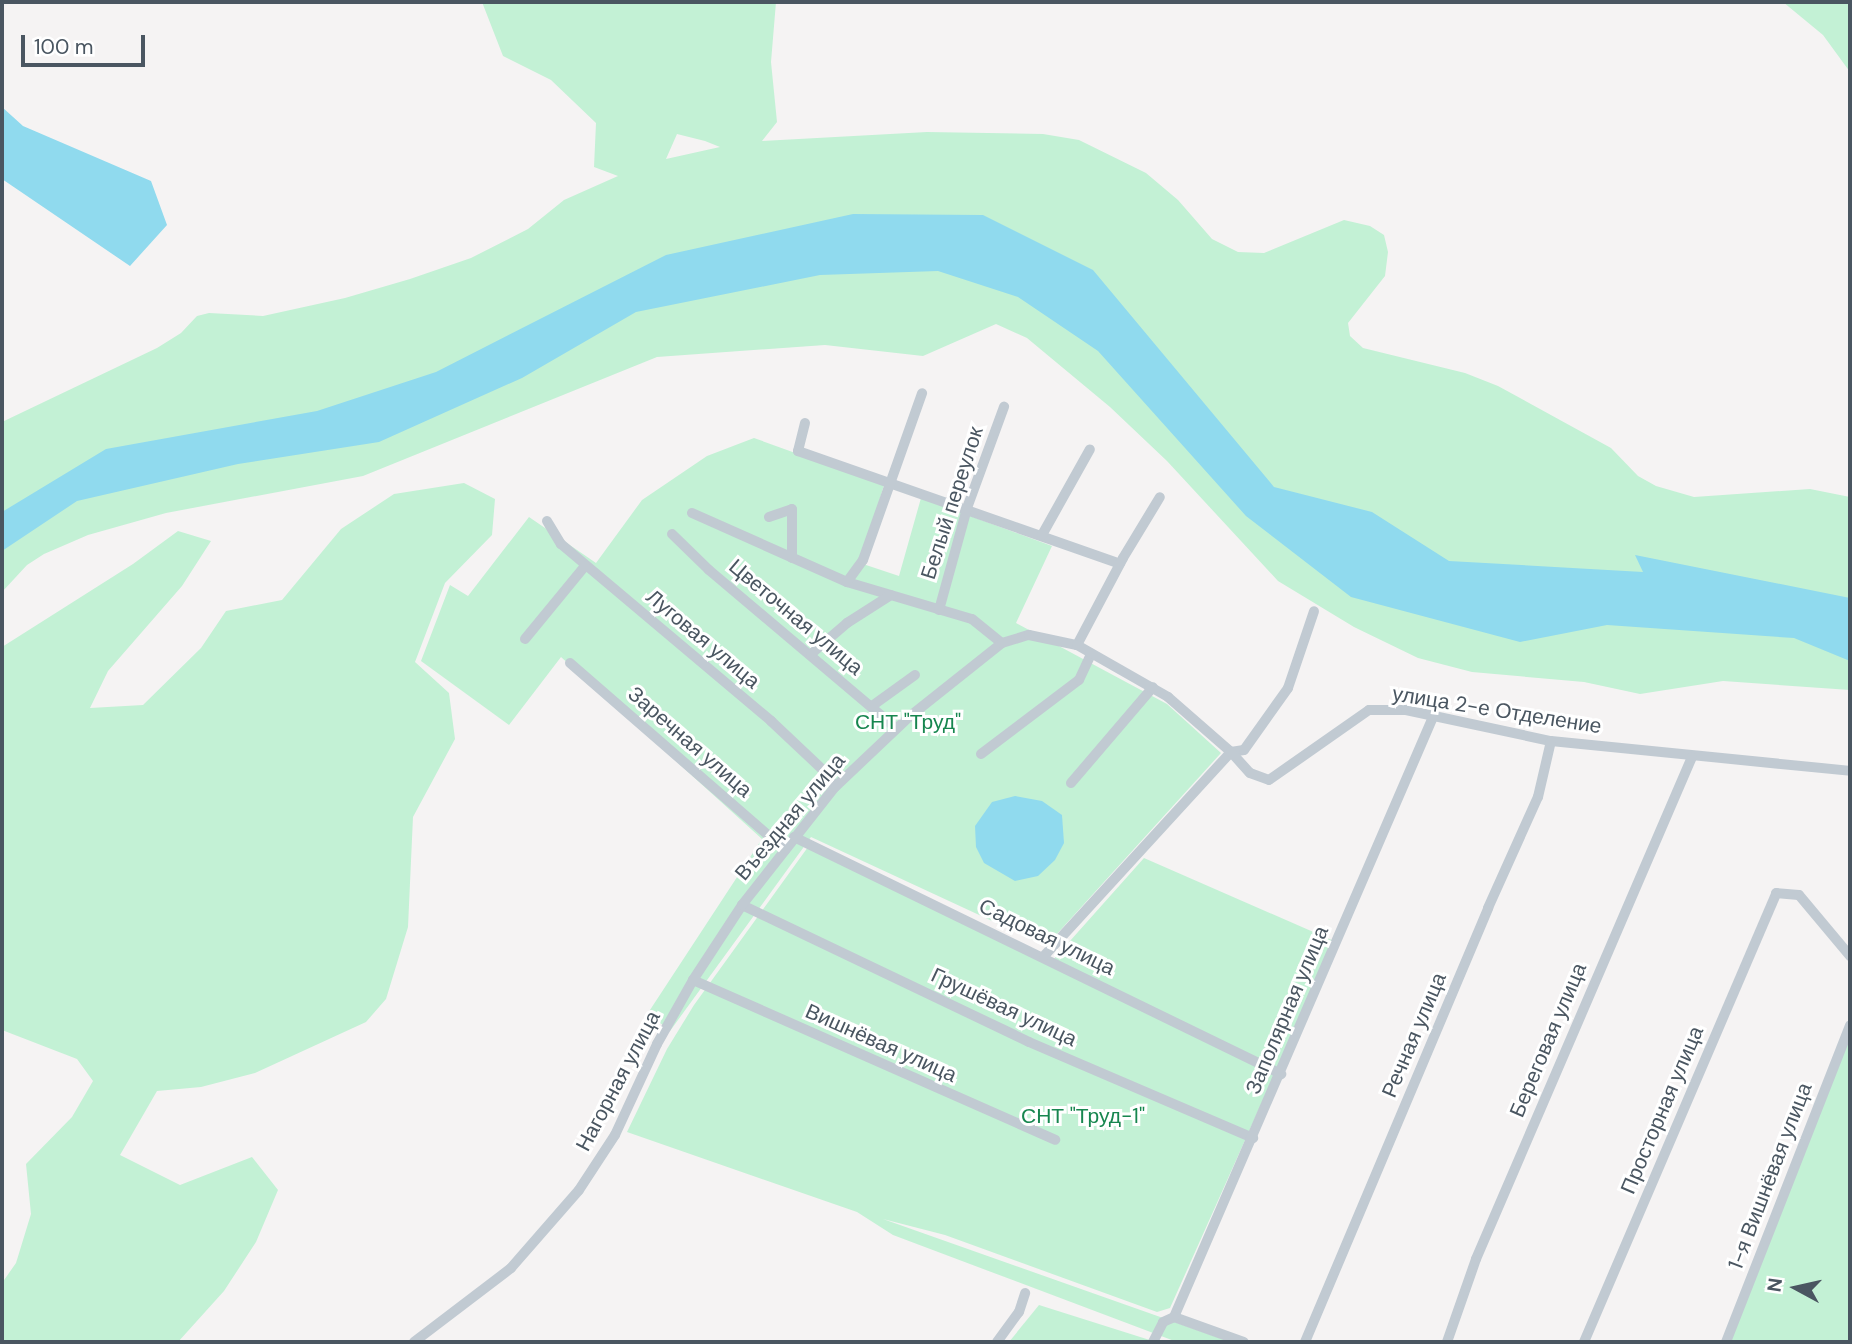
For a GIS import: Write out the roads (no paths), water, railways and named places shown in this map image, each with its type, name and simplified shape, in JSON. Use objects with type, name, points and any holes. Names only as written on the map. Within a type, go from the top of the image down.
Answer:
[{"type":"street","points":[[847,582],[863,560],[922,393]]},
{"type":"street","name":"Белый переулок","points":[[939,610],[967,508],[1004,407]]},
{"type":"street","points":[[805,423],[798,451],[967,508],[1120,564]]},
{"type":"street","points":[[1042,536],[1090,449]]},
{"type":"street","points":[[1077,645],[1120,564],[1160,497]]},
{"type":"street","points":[[769,517],[792,509],[792,558]]},
{"type":"street","points":[[692,513],[847,582],[972,619],[1002,643]]},
{"type":"street","name":"Луговая улица","points":[[547,522],[561,544],[771,721],[824,771],[835,787]]},
{"type":"street","name":"Цветочная улица","points":[[672,534],[709,570],[896,728]]},
{"type":"street","points":[[525,639],[585,566]]},
{"type":"street","points":[[810,654],[847,623],[891,595]]},
{"type":"street","points":[[1044,956],[1231,752],[1244,750],[1288,688],[1314,611]]},
{"type":"street","name":"Въездная улица","points":[[676,1011],[741,905],[835,787],[896,728],[1002,643],[1029,635],[1077,645]]},
{"type":"street","name":"улица 2-е Отделение","points":[[1077,645],[1153,687],[1231,752],[1250,773],[1269,780],[1370,710],[1406,710],[1551,741],[1850,771]]},
{"type":"street","points":[[981,754],[1079,680],[1091,654]]},
{"type":"street","name":"Заречная улица","points":[[570,663],[785,850]]},
{"type":"street","points":[[872,706],[915,675]]},
{"type":"street","points":[[1072,783],[1153,687]]},
{"type":"street","name":"Заполярная улица","points":[[1153,1342],[1163,1322],[1174,1317],[1433,717]]},
{"type":"street","name":"Речная улица","points":[[1305,1342],[1488,908],[1538,797],[1551,741]]},
{"type":"street","name":"Береговая улица","points":[[1447,1342],[1476,1259],[1692,757]]},
{"type":"street","name":"Садовая улица","points":[[794,837],[1044,956],[1281,1074]]},
{"type":"street","name":"Просторная улица","points":[[1584,1342],[1776,892],[1799,895],[1850,956]]},
{"type":"street","name":"Грушёвая улица","points":[[741,905],[1029,1042],[1253,1138]]},
{"type":"street","name":"Вишнёвая улица","points":[[693,980],[1055,1140]]},
{"type":"street","name":"Нагорная улица","points":[[414,1342],[511,1268],[579,1190],[615,1135],[657,1044],[676,1011]]},
{"type":"street","name":"1-я Вишнёвая улица","points":[[1726,1342],[1850,1025]]},
{"type":"street","points":[[997,1342],[1019,1312],[1025,1293]]},
{"type":"street","points":[[1174,1317],[1244,1342]]},
{"type":"water","points":[[2,107],[23,126],[151,181],[167,225],[130,266],[2,179]]},
{"type":"water","points":[[853,214],[983,215],[1093,270],[1274,487],[1372,512],[1449,561],[1643,572],[1635,555],[1850,598],[1850,661],[1794,638],[1607,625],[1520,642],[1351,597],[1246,516],[1098,351],[1018,297],[938,271],[820,275],[636,312],[522,378],[379,442],[238,464],[77,501],[2,551],[2,512],[106,449],[317,411],[436,372],[666,255]]},
{"type":"water","points":[[1015,796],[1042,801],[1062,815],[1064,843],[1055,860],[1038,876],[1015,881],[984,863],[976,847],[975,826],[992,802]]},
{"type":"park label","name":"СНТ \"Труд\"","points":[[908,722]]},
{"type":"park label","name":"СНТ \"Труд-1\"","points":[[1083,1116]]}]
